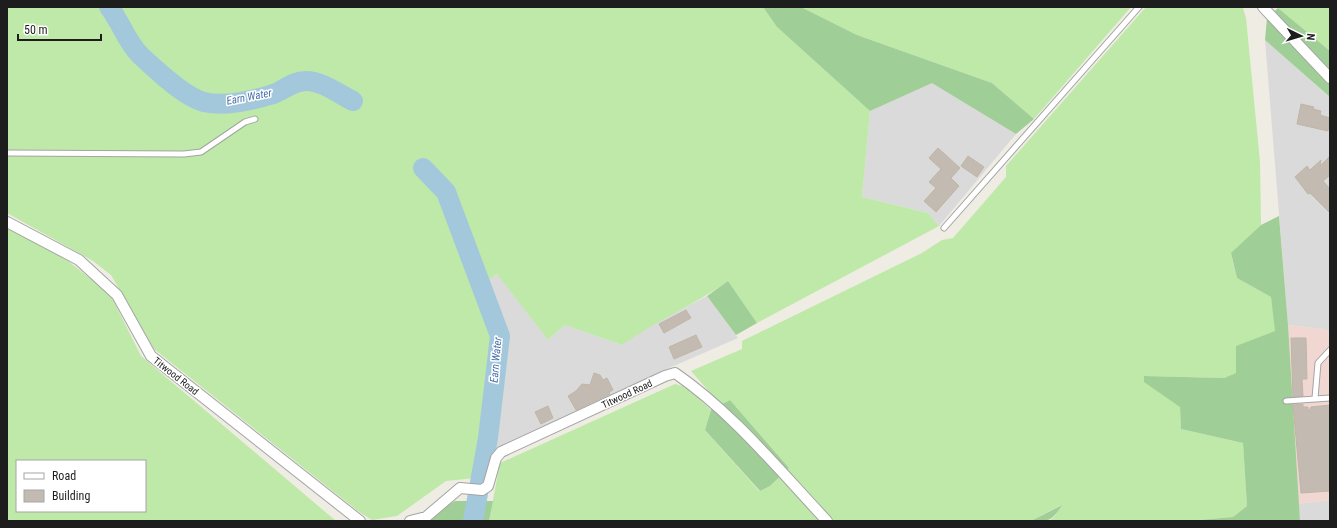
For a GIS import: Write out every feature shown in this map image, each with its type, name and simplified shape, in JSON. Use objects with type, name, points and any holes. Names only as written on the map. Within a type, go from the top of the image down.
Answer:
[{"type":"street","points":[[1263,7],[1330,78]]},
{"type":"street","name":"Titwood Road","points":[[7,222],[79,260],[117,295],[151,356],[360,521]]},
{"type":"street","name":"Titwood Road","points":[[410,521],[426,516],[460,488],[482,490],[488,486],[496,458],[501,452],[665,376],[675,373],[690,383],[734,422],[827,521]]},
{"type":"lane","points":[[944,228],[1139,7]]},
{"type":"lane","points":[[7,153],[184,154],[201,152],[245,122],[255,119]]},
{"type":"lane","points":[[1315,398],[1318,363],[1330,350]]},
{"type":"lane","points":[[1286,401],[1330,398]]},
{"type":"shaded area","points":[[1265,40],[1330,97],[1330,332],[1323,329],[1288,325]]},
{"type":"shaded area","points":[[932,82],[1016,134],[939,226],[928,213],[862,197],[870,111]]},
{"type":"shaded area","points":[[498,274],[548,340],[565,325],[622,345],[644,329],[707,296],[738,338],[660,372],[608,401],[492,452],[499,376],[484,282]]},
{"type":"shaded area","points":[[1288,325],[1323,329],[1330,332],[1330,500],[1298,504]]},
{"type":"shaded area","points":[[1330,500],[1330,521],[1300,521],[1298,504]]},
{"type":"green space","points":[[7,7],[763,7],[777,27],[870,111],[862,197],[928,213],[939,226],[757,323],[728,281],[622,345],[565,325],[548,340],[497,274],[484,283],[499,376],[492,452],[485,477],[446,481],[397,516],[372,520],[358,511],[154,349],[111,275],[93,261],[7,213]]},
{"type":"green space","points":[[763,7],[801,7],[857,35],[992,83],[1034,119],[1016,134],[932,83],[870,111],[777,27]]},
{"type":"green space","points":[[801,7],[1131,7],[1034,119],[992,83],[857,35]]},
{"type":"green space","points":[[1146,7],[1240,7],[1243,8],[1246,18],[1260,162],[1261,225],[1231,254],[1237,278],[1271,297],[1276,331],[1237,346],[1236,373],[1224,378],[1145,376],[1180,407],[1181,429],[1243,443],[1247,506],[1233,517],[1189,521],[1049,521],[1055,516],[1061,505],[1031,521],[834,521],[786,471],[789,468],[730,400],[721,405],[691,371],[742,349],[742,341],[922,253],[942,240],[953,238],[1006,177],[1006,166]]},
{"type":"green space","points":[[1260,7],[1330,7],[1330,51],[1278,8]]},
{"type":"green space","points":[[1278,8],[1330,51],[1330,97],[1265,40],[1267,18]]},
{"type":"green space","points":[[1279,216],[1288,325],[1300,521],[1189,521],[1233,517],[1247,506],[1243,443],[1181,429],[1180,407],[1144,382],[1144,376],[1224,378],[1236,373],[1236,346],[1275,331],[1271,297],[1237,278],[1231,253],[1261,225]]},
{"type":"green space","points":[[7,227],[68,261],[110,294],[141,356],[336,521],[7,521]]},
{"type":"green space","points":[[728,281],[757,323],[736,335],[707,296]]},
{"type":"green space","points":[[675,384],[686,387],[711,410],[705,430],[759,491],[770,486],[780,477],[821,521],[489,521],[500,463]]},
{"type":"green space","points":[[730,400],[789,468],[770,486],[760,491],[705,430],[711,410]]},
{"type":"green space","points":[[455,501],[493,501],[489,521],[421,521]]},
{"type":"green space","points":[[1062,505],[1056,514],[1050,519],[1031,521]]},
{"type":"building","points":[[1301,104],[1314,107],[1313,109],[1321,111],[1320,115],[1330,118],[1328,131],[1297,124]]},
{"type":"building","points":[[938,148],[960,168],[951,178],[959,186],[936,212],[924,201],[936,188],[929,182],[941,169],[929,158]]},
{"type":"building","points":[[968,156],[984,167],[977,177],[961,166]]},
{"type":"building","points":[[1330,156],[1330,175],[1323,181],[1330,189],[1330,213],[1310,193],[1308,194],[1295,177],[1307,166],[1310,170],[1321,160],[1320,166]]},
{"type":"building","points":[[686,310],[691,318],[664,333],[659,324]]},
{"type":"building","points":[[696,335],[702,347],[674,359],[669,347]]},
{"type":"building","points":[[1291,338],[1306,338],[1307,379],[1302,379],[1303,396],[1293,397]]},
{"type":"building","points":[[594,373],[600,375],[603,380],[607,378],[613,390],[609,392],[610,394],[576,410],[568,396],[576,391],[582,384],[590,385]]},
{"type":"building","points":[[1303,404],[1303,407],[1308,407],[1308,412],[1311,407],[1330,405],[1330,491],[1301,493],[1293,405]]},
{"type":"building","points":[[548,406],[553,418],[541,424],[535,412]]},
{"type":"waterway","name":"Earn Water","points":[[109,7],[135,50],[170,82],[196,99],[204,102],[220,104],[237,103],[275,94],[291,85],[301,81],[306,81],[324,85],[353,101]]},
{"type":"waterway","name":"Earn Water","points":[[423,168],[446,192],[500,336],[488,438],[473,521]]}]
